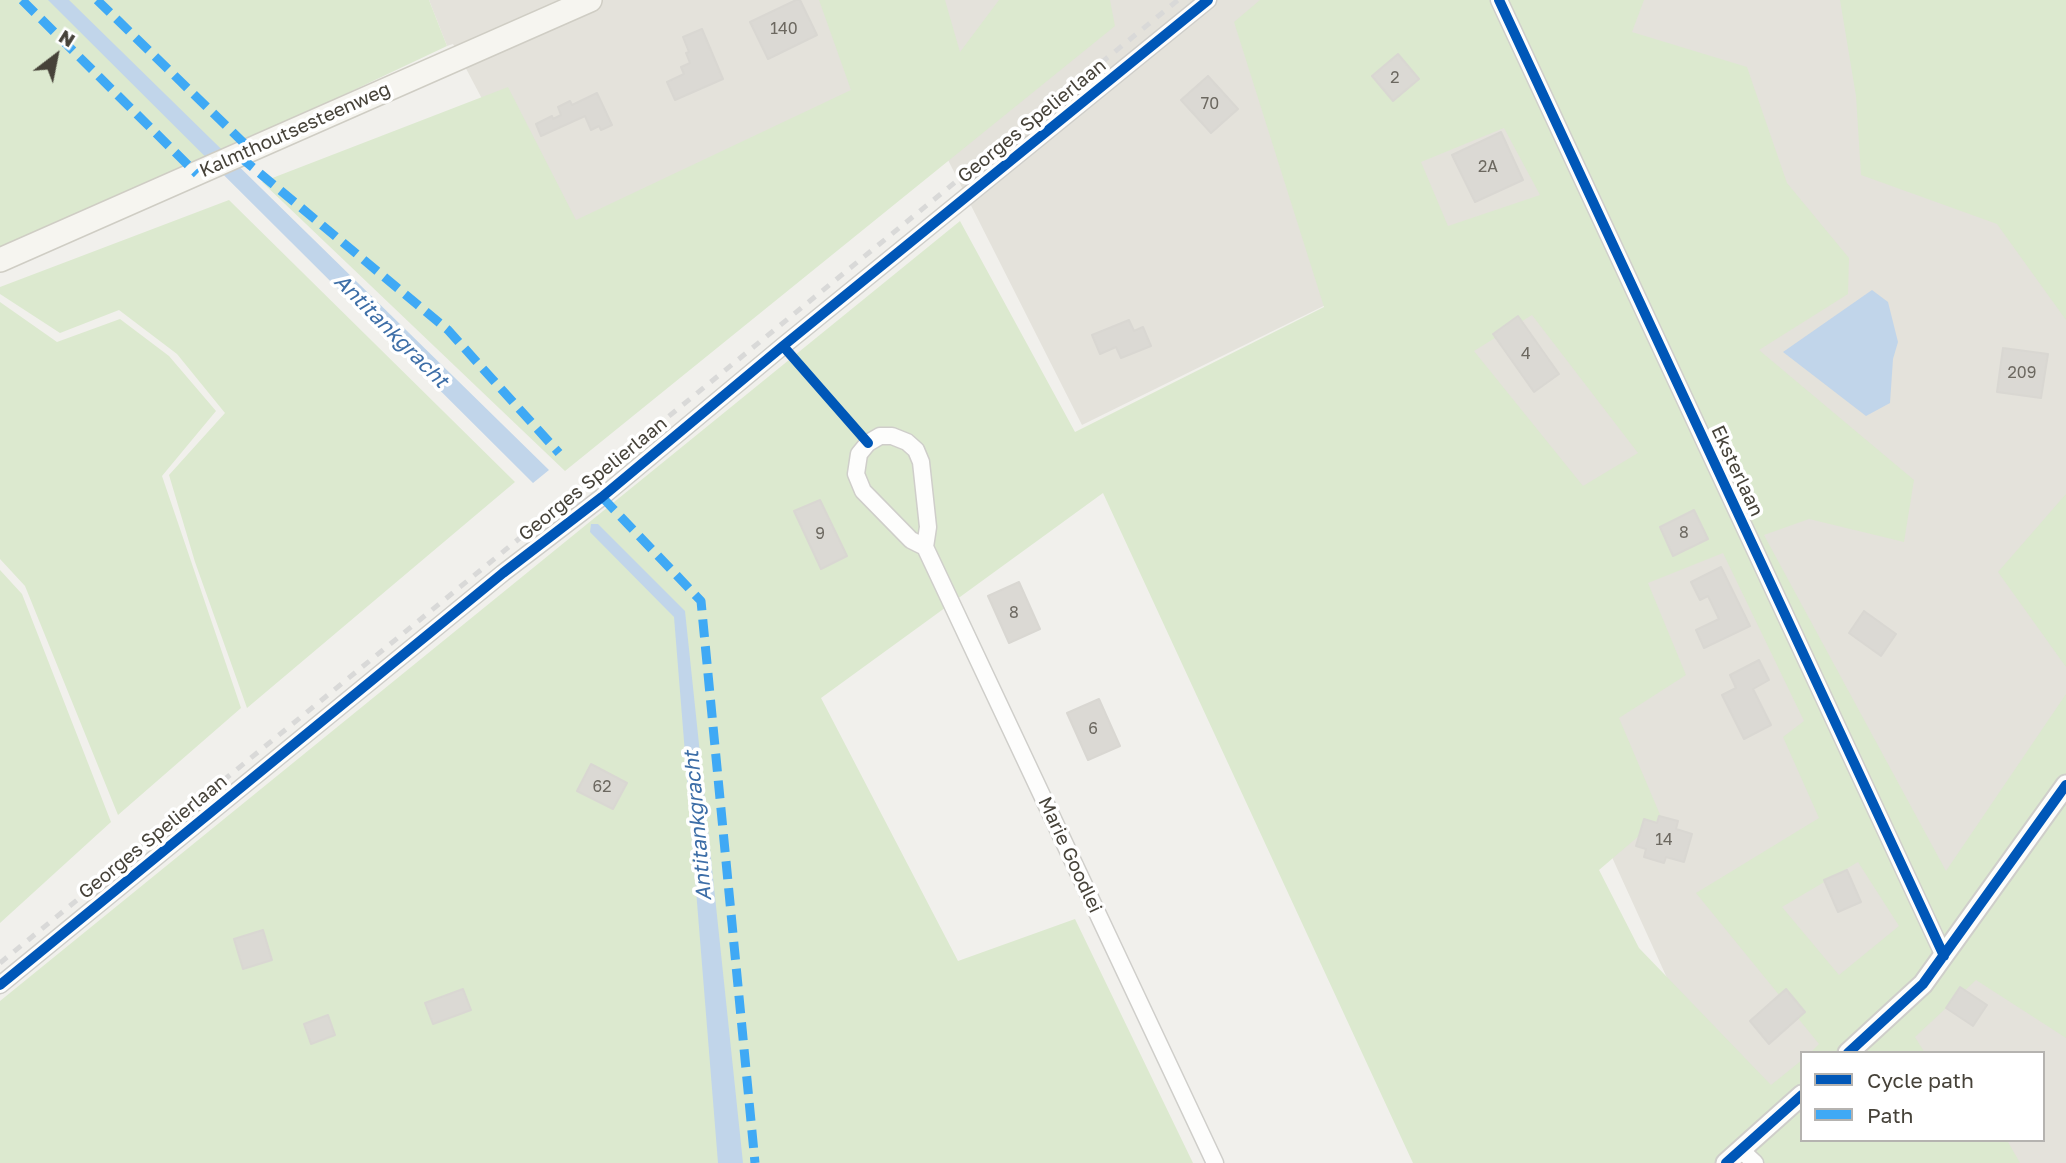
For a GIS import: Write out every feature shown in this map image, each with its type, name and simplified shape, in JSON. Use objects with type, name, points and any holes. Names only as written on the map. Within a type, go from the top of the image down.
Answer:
[{"type":"main road","name":"Kalmthoutsesteenweg","points":[[0,260],[590,0]]},
{"type":"street","name":"Georges Spelierlaan","points":[[0,985],[503,573],[602,497],[1208,0]]},
{"type":"street","name":"Eksterlaan","points":[[1499,0],[1944,956]]},
{"type":"street","name":"Marie Goodlei","points":[[925,547],[911,540],[863,491],[856,474],[859,454],[868,443],[880,436],[892,436],[907,442],[916,450],[921,462],[928,527],[925,547],[1214,1163]]},
{"type":"street","points":[[1850,1051],[1923,984],[2066,785]]},
{"type":"street","points":[[1741,1159],[1800,1097]]},
{"type":"shaded area","points":[[429,0],[2066,0],[2066,1163],[1713,1163],[1739,1136],[1354,291],[1082,425],[946,156],[642,401],[453,44],[447,46]]},
{"type":"green space","points":[[0,0],[429,0],[447,46],[189,168],[0,251]]},
{"type":"green space","points":[[819,0],[945,0],[960,52],[999,0],[1110,0],[1115,26],[565,471],[262,182],[508,87],[576,220],[851,90]]},
{"type":"green space","points":[[1260,0],[1644,0],[1632,32],[1747,67],[1787,183],[1849,258],[1848,294],[1759,350],[1914,480],[1904,542],[1809,519],[1764,535],[1946,871],[2066,694],[2066,1038],[1976,980],[1915,1037],[1924,1051],[1812,1051],[1819,1044],[1696,893],[1819,818],[1783,737],[1804,721],[1723,553],[1648,583],[1686,675],[1619,718],[1661,817],[1599,870],[1639,948],[1771,1085],[1800,1062],[1800,1142],[2008,1142],[2020,1163],[1413,1163],[1103,493],[821,698],[958,961],[1075,919],[1193,1163],[0,1163],[0,1001],[960,221],[1075,432],[1324,307],[1234,22]],"holes":[[[1504,128],[1540,195],[1448,226],[1421,162]],[[1532,315],[1638,453],[1583,486],[1474,351]],[[1858,862],[1899,926],[1839,975],[1782,907]]]},
{"type":"green space","points":[[1840,0],[2066,0],[2066,320],[1997,224],[1861,175],[1856,96]]},
{"type":"green space","points":[[229,200],[515,482],[247,708],[195,562],[169,475],[225,413],[177,354],[119,310],[60,333],[0,294],[0,287]]},
{"type":"green space","points":[[0,302],[57,342],[120,319],[169,356],[216,411],[162,476],[241,708],[118,815],[25,586],[0,559]]},
{"type":"green space","points":[[2066,494],[2066,667],[1998,572]]},
{"type":"green space","points":[[0,570],[22,594],[111,822],[0,923]]},
{"type":"water","name":"Antitankgracht","points":[[48,0],[69,0],[549,470],[533,483]]},
{"type":"water","points":[[1872,290],[1888,302],[1898,342],[1893,359],[1890,403],[1866,416],[1783,352]]},
{"type":"water","name":"Antitankgracht","points":[[591,524],[598,524],[685,611],[743,1163],[718,1163],[674,617],[590,532]]},
{"type":"building","points":[[800,0],[817,35],[768,59],[750,22]]},
{"type":"building","points":[[702,29],[723,79],[675,100],[667,82],[684,74],[681,67],[690,63],[683,37]]},
{"type":"building","points":[[1398,54],[1419,79],[1393,101],[1372,76]]},
{"type":"building","points":[[1208,76],[1238,109],[1211,133],[1181,100]]},
{"type":"building","points":[[597,93],[612,125],[601,130],[599,126],[591,130],[585,116],[541,136],[536,124],[552,116],[553,119],[561,115],[558,107],[570,101],[572,105]]},
{"type":"building","points":[[1501,132],[1523,180],[1475,202],[1452,155]]},
{"type":"building","points":[[1518,316],[1559,374],[1534,392],[1493,334]]},
{"type":"building","points":[[1129,320],[1134,331],[1143,327],[1151,346],[1121,358],[1116,347],[1100,354],[1092,335]]},
{"type":"building","points":[[2003,348],[2048,354],[2041,398],[1997,392]]},
{"type":"building","points":[[820,500],[847,556],[821,569],[794,511]]},
{"type":"building","points":[[1694,510],[1708,539],[1673,556],[1660,527]]},
{"type":"building","points":[[1721,567],[1750,626],[1704,648],[1696,630],[1719,619],[1708,596],[1700,600],[1691,582]]},
{"type":"building","points":[[1019,582],[1040,629],[1009,643],[988,596]]},
{"type":"building","points":[[1864,611],[1896,634],[1881,656],[1849,633]]},
{"type":"building","points":[[1759,660],[1769,680],[1753,689],[1771,725],[1744,739],[1722,695],[1736,688],[1730,675]]},
{"type":"building","points":[[1099,699],[1120,746],[1088,760],[1067,713]]},
{"type":"building","points":[[591,764],[627,783],[613,809],[577,791]]},
{"type":"building","points":[[1659,816],[1678,821],[1676,829],[1692,834],[1684,862],[1666,857],[1664,863],[1644,857],[1646,849],[1636,846],[1644,819],[1657,823]]},
{"type":"building","points":[[1847,870],[1861,902],[1838,912],[1824,880]]},
{"type":"building","points":[[263,930],[272,960],[243,969],[234,939]]},
{"type":"building","points":[[1960,987],[1987,1005],[1973,1026],[1946,1008]]},
{"type":"building","points":[[463,989],[471,1010],[433,1024],[425,1003]]},
{"type":"building","points":[[1786,989],[1805,1012],[1769,1044],[1750,1021]]},
{"type":"building","points":[[328,1015],[335,1035],[311,1044],[304,1024]]},
{"type":"railway","points":[[0,963],[1178,0]]},
{"type":"marked path","points":[[22,0],[197,174]]},
{"type":"marked path","points":[[97,0],[251,150]]},
{"type":"marked path","points":[[239,156],[448,330],[559,453]]},
{"type":"marked path","points":[[602,497],[701,601],[755,1163]]},
{"type":"cycle path","points":[[0,985],[503,573],[602,497],[1208,0]]},
{"type":"cycle path","points":[[1499,0],[1944,956]]},
{"type":"cycle path","points":[[783,346],[868,443]]},
{"type":"cycle path","points":[[1850,1051],[1923,984],[2066,785]]},
{"type":"cycle path","points":[[1726,1163],[1800,1097]]}]
